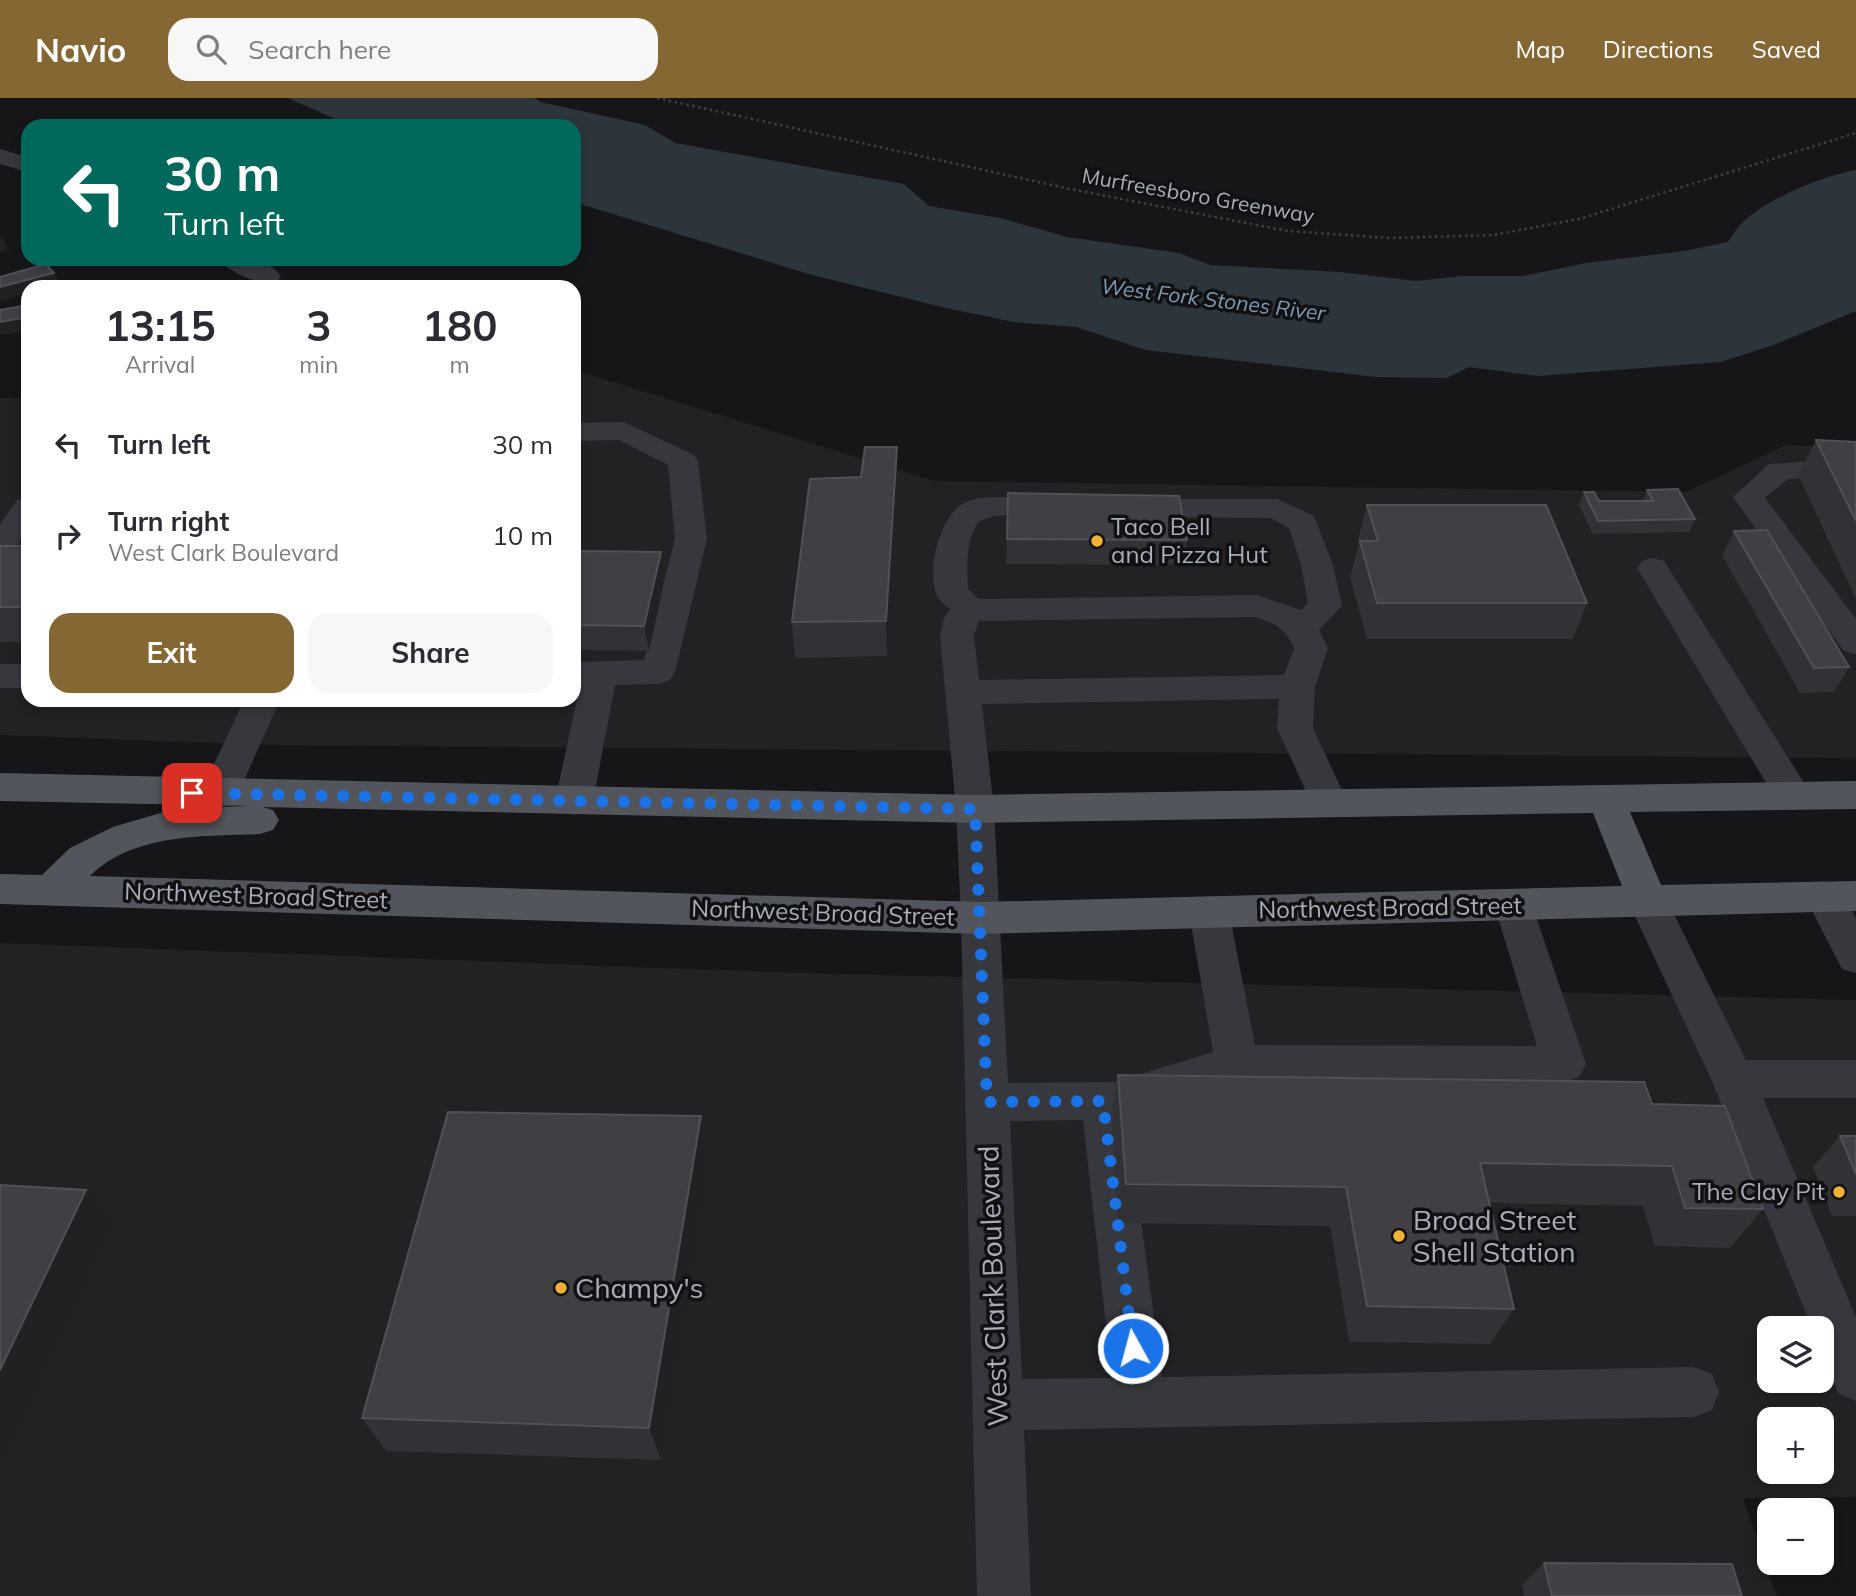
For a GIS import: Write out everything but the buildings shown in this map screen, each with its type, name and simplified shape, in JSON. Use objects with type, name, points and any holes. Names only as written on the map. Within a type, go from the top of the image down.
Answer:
[{"type":"main road","points":[[0,787],[975,809],[1856,795]]},
{"type":"main road","points":[[1606,799],[1648,901]]},
{"type":"main road","points":[[51,890],[84,858],[127,837],[174,822],[221,819],[443,825],[509,822],[574,801]]},
{"type":"main road","name":"Northwest Broad Street","points":[[0,888],[981,918],[1840,896]]},
{"type":"street","points":[[0,156],[21,163]]},
{"type":"street","points":[[247,266],[268,276]]},
{"type":"street","points":[[574,801],[587,673],[658,672],[691,539],[683,461],[624,431],[581,432]]},
{"type":"street","points":[[1856,467],[1780,470],[1748,497],[1856,643]]},
{"type":"street","points":[[1302,627],[1325,606],[1317,565],[1303,523],[1277,509],[978,507],[961,521],[950,559],[952,593],[971,610],[1256,606],[1283,614],[1302,627],[1311,648],[1297,687],[1295,728],[1329,803]]},
{"type":"street","points":[[0,547],[21,517]]},
{"type":"street","points":[[1653,568],[1793,796]]},
{"type":"street","name":"West Clark Boulevard","points":[[971,610],[961,618],[957,635],[975,809],[981,918],[1004,1596]]},
{"type":"street","points":[[0,676],[21,676]]},
{"type":"street","points":[[962,692],[1297,687]]},
{"type":"street","points":[[219,794],[259,707]]},
{"type":"street","points":[[1840,896],[1856,957]]},
{"type":"street","points":[[1648,901],[1733,1079],[1856,1376]]},
{"type":"street","points":[[987,1102],[1114,1101],[1237,1063],[1564,1064],[1514,904]]},
{"type":"street","points":[[1209,912],[1237,1063]]},
{"type":"street","points":[[1733,1079],[1856,1079]]},
{"type":"street","points":[[1103,1101],[1140,1403]]},
{"type":"street","points":[[998,1405],[1695,1392]]},
{"type":"path","name":"Murfreesboro Greenway","points":[[657,98],[1070,189],[1288,231],[1391,238],[1493,235],[1579,219],[1856,134]]},
{"type":"shaded area","points":[[581,372],[934,481],[1685,492],[1786,445],[1856,447],[1856,758],[271,745],[0,735],[0,398],[21,398],[21,707],[581,707]]},
{"type":"shaded area","points":[[0,943],[770,972],[1856,1000],[1856,1497],[1743,1498],[1757,1538],[1757,1575],[1770,1575],[1777,1596],[0,1596]]},
{"type":"water","name":"West Fork Stones River","points":[[288,98],[535,98],[541,102],[645,125],[675,143],[904,184],[929,206],[1000,218],[1067,237],[1179,253],[1210,265],[1340,272],[1416,281],[1462,276],[1523,276],[1586,263],[1684,251],[1728,242],[1742,222],[1769,203],[1813,182],[1856,170],[1856,311],[1776,344],[1721,362],[1538,376],[1469,367],[1447,378],[1376,377],[1145,350],[1076,327],[1014,322],[812,275],[581,204],[581,119],[335,119]]},
{"type":"place","name":"Taco Bell and Pizza Hut","points":[[1097,541]]},
{"type":"place","name":"The Clay Pit","points":[[1839,1192]]},
{"type":"place","name":"Broad Street Shell Station","points":[[1399,1236]]},
{"type":"place","name":"Champy's","points":[[561,1288]]},
{"type":"route","points":[[192,793],[975,809],[987,1102],[1103,1101],[1133,1348]]}]
